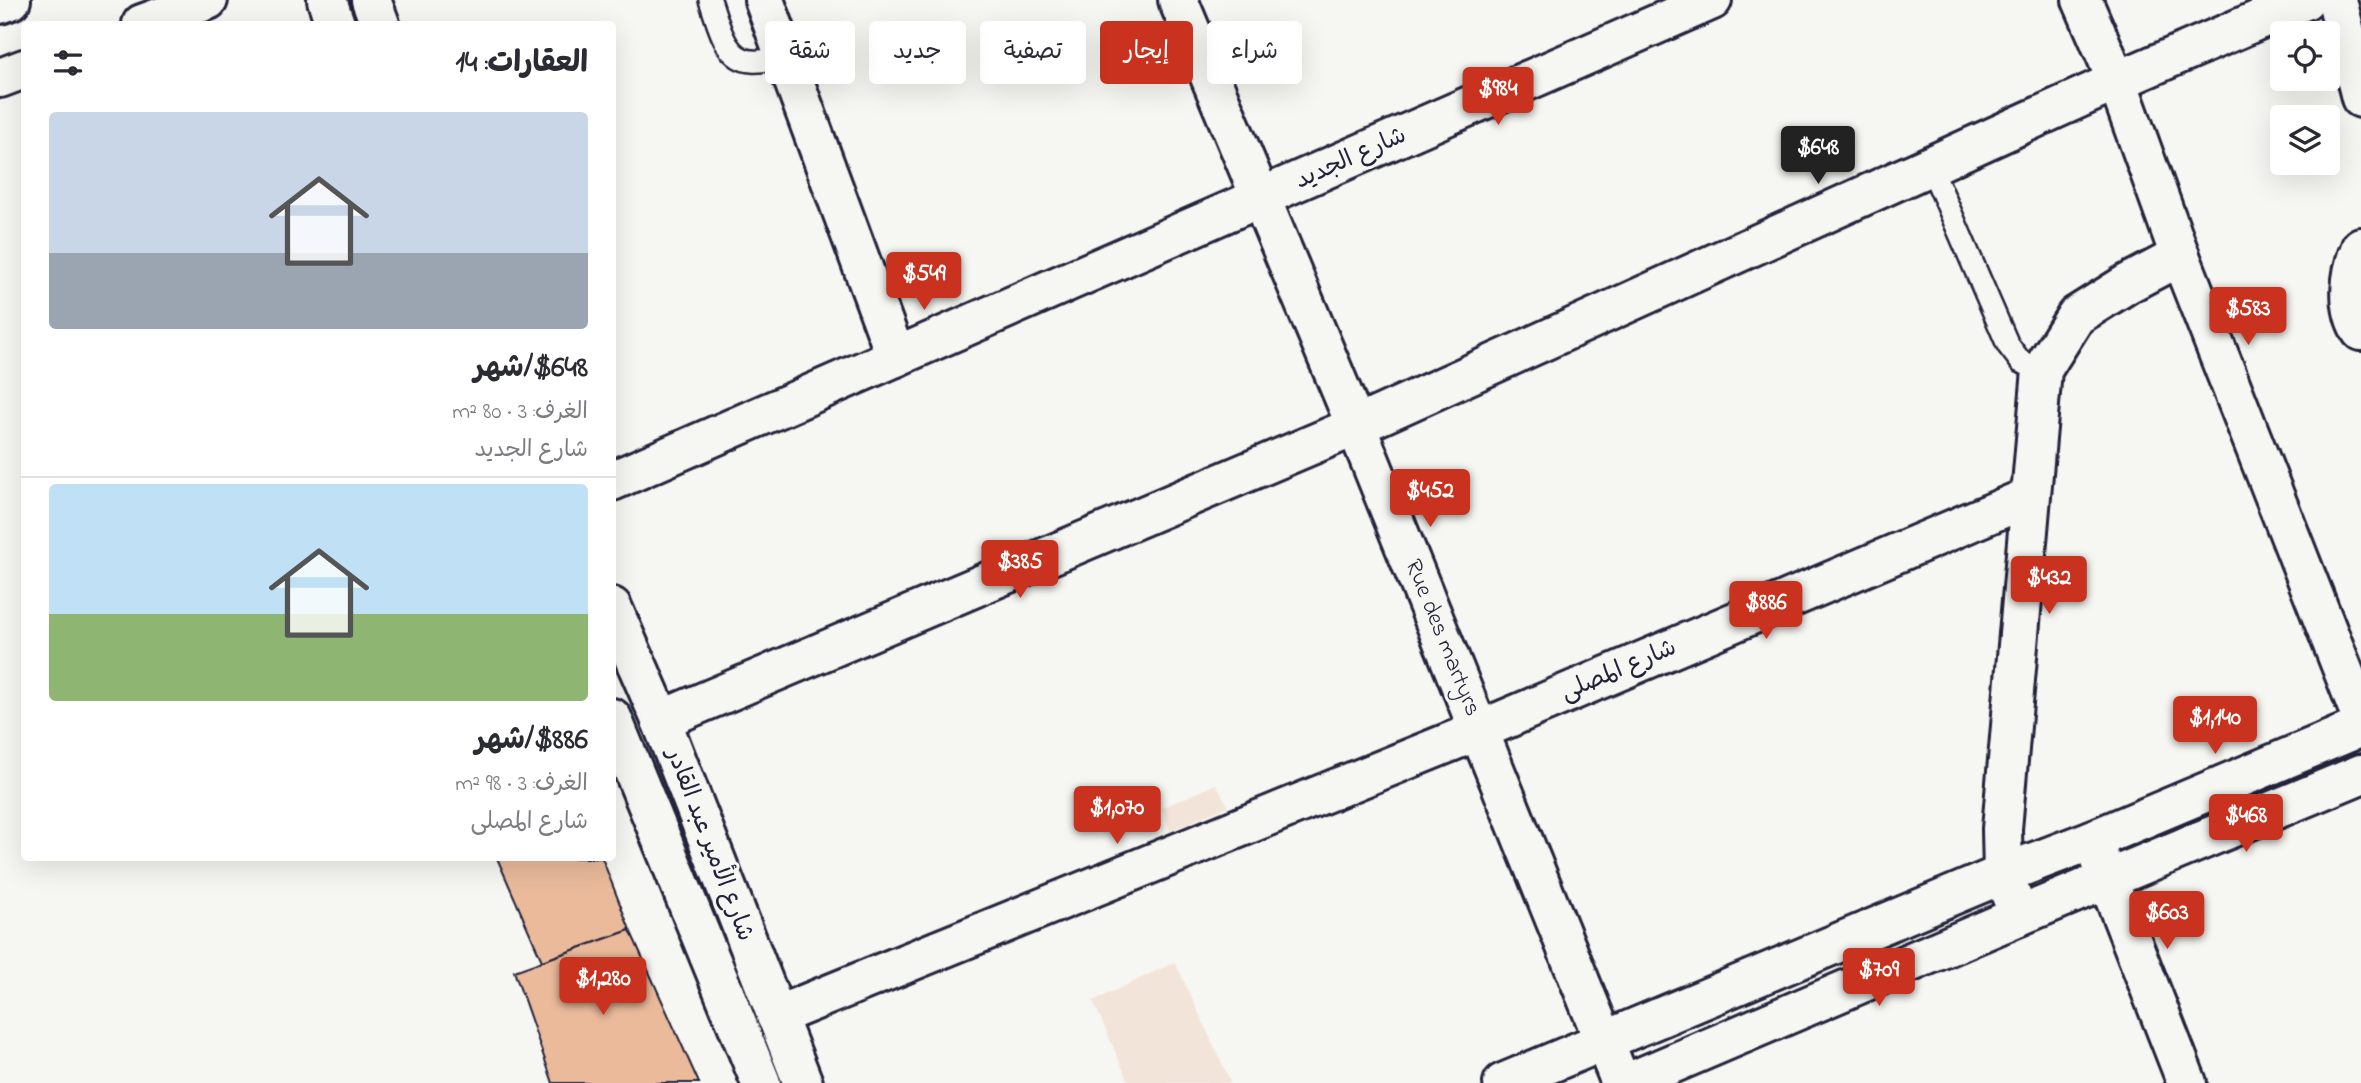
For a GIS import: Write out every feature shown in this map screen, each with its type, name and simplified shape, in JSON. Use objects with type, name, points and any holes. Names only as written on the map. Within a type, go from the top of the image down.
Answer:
[{"type":"street","points":[[0,4],[11,0]]},
{"type":"street","points":[[150,21],[208,0]]},
{"type":"street","points":[[327,0],[334,21]]},
{"type":"street","points":[[371,0],[379,21]]},
{"type":"street","name":"Rue des martyrs","points":[[1178,0],[1356,426],[1621,1083]]},
{"type":"street","name":"شارع الجديد","points":[[616,479],[1712,0]]},
{"type":"street","points":[[2082,0],[2117,81],[2180,256],[2361,716]]},
{"type":"street","points":[[661,720],[1356,426],[2117,81],[2305,0]]},
{"type":"street","points":[[2336,0],[2361,98]]},
{"type":"street","points":[[769,2],[775,21]]},
{"type":"street","points":[[0,78],[21,70]]},
{"type":"street","points":[[796,84],[896,357]]},
{"type":"street","points":[[2361,247],[2354,262],[2351,294],[2361,331]]},
{"type":"street","points":[[2019,916],[2003,874],[2002,829],[2042,370],[2076,316],[2127,284],[2180,256]]},
{"type":"street","name":"شارع المصلى","points":[[776,1016],[1480,730],[2029,497]]},
{"type":"street","name":"شارع الأمير عبد القادر","points":[[616,616],[661,720],[803,1083]]},
{"type":"street","points":[[1503,1083],[2361,727]]},
{"type":"street","name":"شارع الأمير عبد القادر","points":[[616,728],[761,1083]]},
{"type":"street","points":[[1627,1083],[2361,774]]},
{"type":"street","points":[[2092,840],[2187,1083]]},
{"type":"lane","points":[[710,0],[728,48],[750,62],[765,60]]},
{"type":"lane","points":[[1931,167],[2008,345],[2021,362],[2042,370]]},
{"type":"shaded area","points":[[1216,784],[1228,806],[1170,831],[1162,808]]},
{"type":"shaded area","points":[[1175,962],[1231,1083],[1129,1083],[1093,1001]]},
{"type":"building","points":[[498,861],[603,861],[630,930],[542,961]]},
{"type":"building","points":[[630,930],[699,1083],[553,1083],[514,971]]}]
